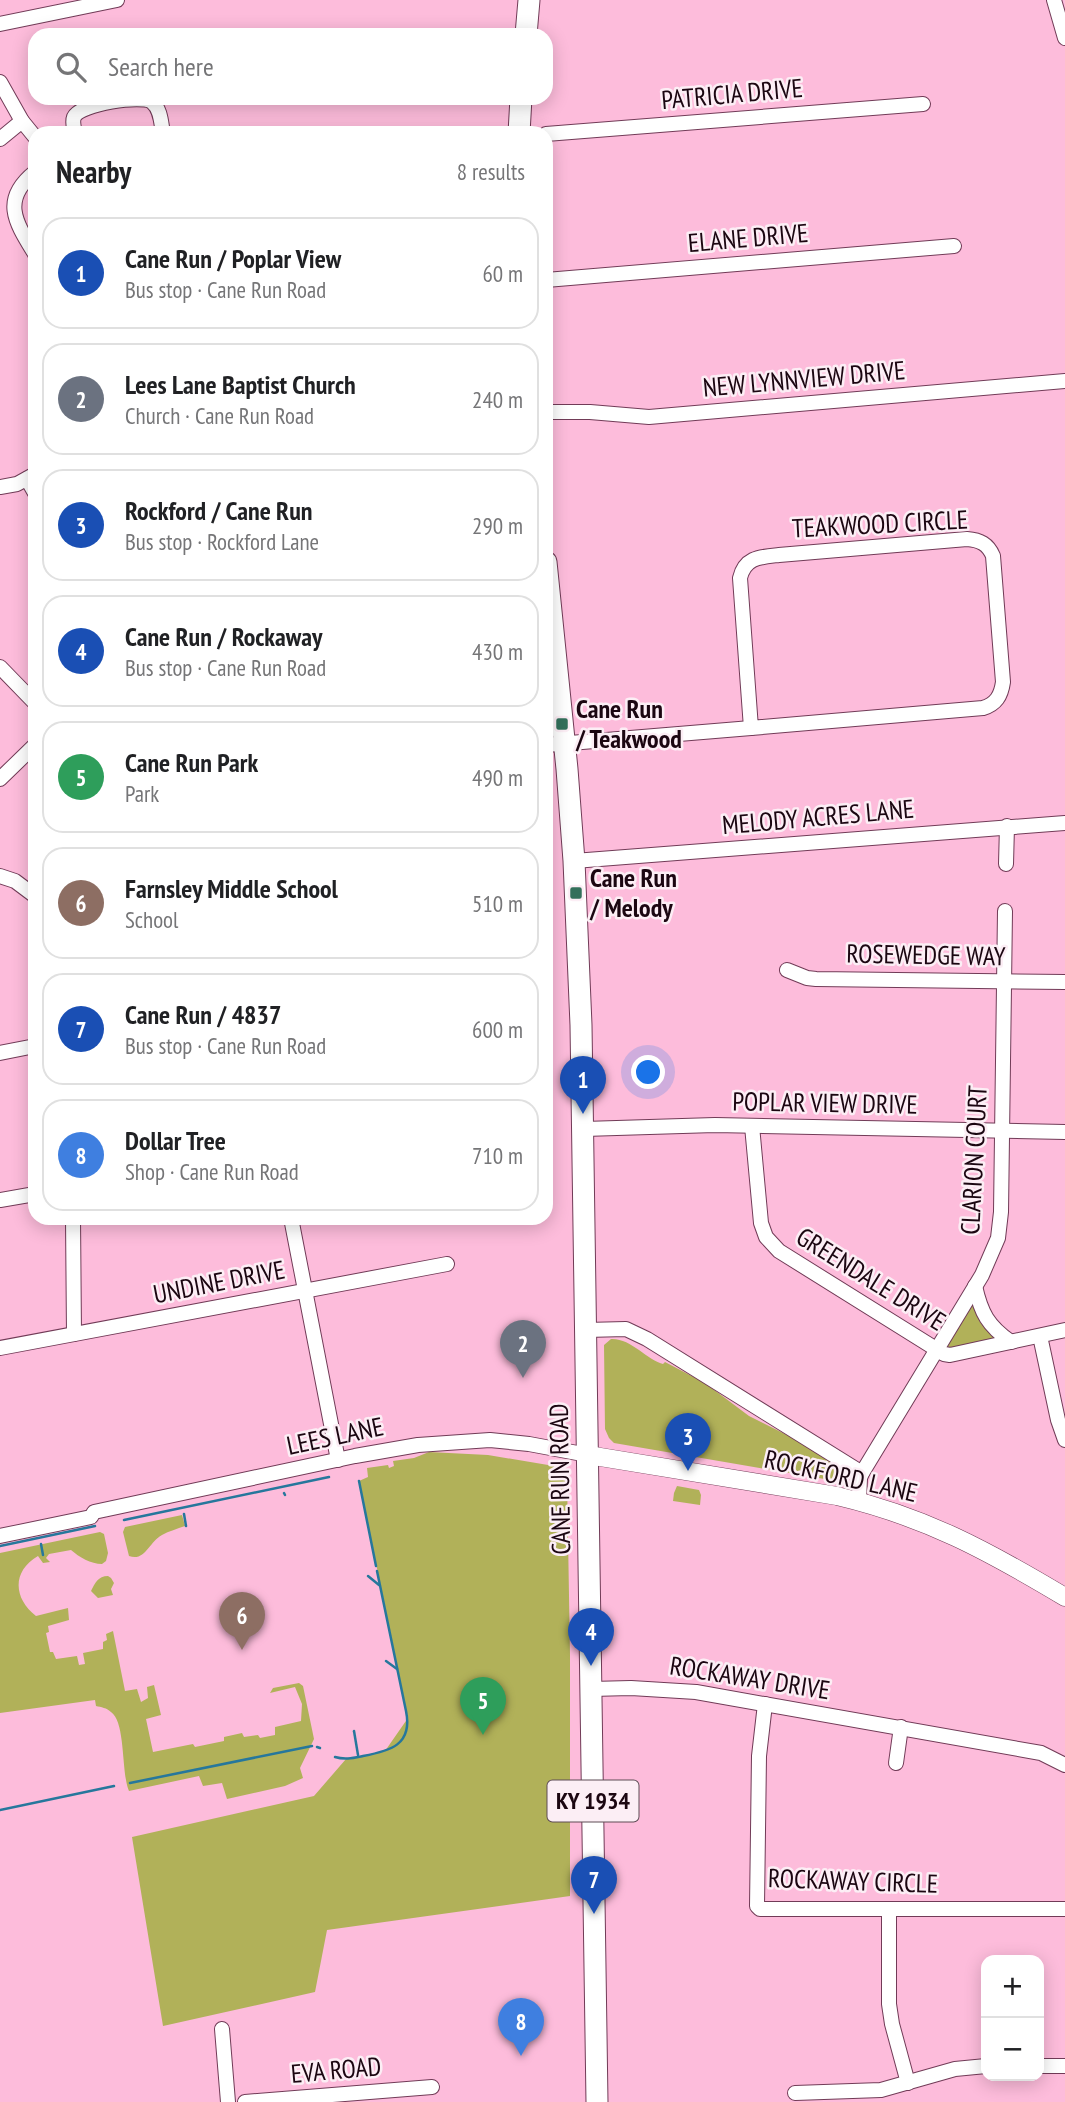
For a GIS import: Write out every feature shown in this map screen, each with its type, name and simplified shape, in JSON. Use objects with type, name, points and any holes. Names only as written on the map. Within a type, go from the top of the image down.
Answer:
[{"type":"highway","points":[[527,28],[529,0]]},
{"type":"highway","points":[[519,126],[521,105]]},
{"type":"highway","name":"CANE RUN ROAD","points":[[553,704],[555,744],[574,861],[583,1129],[597,2102]]},
{"type":"main road","name":"ROCKFORD LANE","points":[[588,1455],[859,1501],[902,1514],[982,1548],[1065,1597]]},
{"type":"street","points":[[0,24],[117,0]]},
{"type":"street","points":[[1054,0],[1065,38]]},
{"type":"street","points":[[0,82],[28,128]]},
{"type":"street","name":"PATRICIA DRIVE","points":[[553,133],[923,104]]},
{"type":"street","points":[[74,126],[75,116],[83,108],[99,105]]},
{"type":"street","points":[[156,105],[161,126]]},
{"type":"street","points":[[0,139],[22,121]]},
{"type":"street","points":[[28,178],[20,185],[13,206],[18,226],[28,242]]},
{"type":"street","name":"ELANE DRIVE","points":[[553,279],[954,246]]},
{"type":"street","name":"NEW LYNNVIEW DRIVE","points":[[553,412],[649,417],[1065,382]]},
{"type":"street","points":[[0,487],[28,478]]},
{"type":"street","name":"TEAKWOOD CIRCLE","points":[[555,744],[983,708],[995,702],[1003,682],[991,551],[981,542],[967,539],[779,555],[755,558],[748,562],[740,578],[751,727]]},
{"type":"street","points":[[0,667],[28,696]]},
{"type":"street","points":[[0,779],[28,752]]},
{"type":"street","name":"MELODY ACRES LANE","points":[[574,861],[1065,822]]},
{"type":"street","points":[[1006,864],[1007,826]]},
{"type":"street","points":[[0,876],[15,881],[28,891]]},
{"type":"street","name":"CLARION COURT","points":[[859,1501],[862,1473],[975,1286],[995,1248],[1001,1225],[1006,911]]},
{"type":"street","name":"ROSEWEDGE WAY","points":[[787,970],[816,979],[1065,982]]},
{"type":"street","points":[[0,1053],[28,1047]]},
{"type":"street","name":"POPLAR VIEW DRIVE","points":[[583,1129],[752,1126],[1065,1132]]},
{"type":"street","name":"GREENDALE DRIVE","points":[[752,1126],[758,1210],[763,1231],[769,1242],[779,1251],[944,1354],[950,1355],[1065,1330]]},
{"type":"street","points":[[0,1200],[28,1195]]},
{"type":"street","points":[[74,1225],[74,1334]]},
{"type":"street","points":[[292,1225],[338,1460]]},
{"type":"street","name":"UNDINE DRIVE","points":[[0,1348],[447,1264]]},
{"type":"street","points":[[975,1286],[986,1319],[1000,1335],[1011,1342]]},
{"type":"street","name":"ROCKFORD LANE","points":[[586,1330],[626,1329],[647,1339],[862,1473]]},
{"type":"street","points":[[1040,1336],[1058,1420],[1065,1440]]},
{"type":"street","name":"LEES LANE","points":[[0,1536],[91,1517],[94,1512],[418,1445],[490,1440],[588,1455]]},
{"type":"street","name":"LEES LANE","points":[[0,1528],[90,1508],[94,1512]]},
{"type":"street","name":"ROCKAWAY DRIVE","points":[[591,1689],[667,1689],[765,1704],[1041,1753],[1065,1765]]},
{"type":"street","name":"ROCKAWAY CIRCLE","points":[[765,1704],[759,1756],[757,1906],[760,1909],[1065,1909]]},
{"type":"street","points":[[897,1763],[901,1727]]},
{"type":"street","points":[[890,1909],[889,2004],[908,2083]]},
{"type":"street","points":[[222,2029],[228,2102]]},
{"type":"street","points":[[795,2093],[881,2090],[955,2069],[981,2066]]},
{"type":"street","points":[[1044,2066],[1065,2066]]},
{"type":"street","name":"EVA ROAD","points":[[244,2102],[432,2087]]},
{"type":"shaded area","points":[[972,1303],[980,1322],[996,1340],[960,1349],[946,1347]]},
{"type":"shaded area","points":[[611,1339],[632,1345],[657,1362],[665,1362],[705,1383],[749,1416],[801,1442],[845,1470],[836,1481],[614,1443],[605,1429],[604,1345]]},
{"type":"shaded area","points":[[429,1452],[488,1455],[554,1466],[563,1470],[567,1477],[570,1896],[327,1930],[315,1992],[163,2026],[132,1837],[314,1796],[346,1759],[385,1751],[408,1718],[359,1481],[368,1477],[367,1468],[388,1465],[389,1468],[394,1466],[393,1461],[414,1458]]},
{"type":"shaded area","points":[[677,1486],[699,1490],[700,1505],[673,1501]]},
{"type":"shaded area","points":[[182,1515],[185,1526],[162,1535],[143,1554],[129,1556],[123,1532],[125,1527]]},
{"type":"shaded area","points":[[100,1532],[104,1534],[108,1553],[102,1564],[85,1560],[71,1550],[49,1554],[46,1558],[50,1562],[43,1563],[38,1556],[23,1569],[20,1593],[28,1609],[36,1616],[68,1608],[69,1620],[48,1626],[49,1632],[46,1633],[50,1652],[53,1652],[56,1659],[77,1656],[79,1665],[85,1664],[83,1653],[103,1649],[103,1642],[107,1640],[106,1634],[113,1631],[125,1691],[137,1689],[141,1702],[148,1698],[147,1687],[154,1685],[161,1715],[146,1719],[153,1752],[224,1741],[224,1737],[242,1733],[244,1737],[258,1735],[260,1738],[275,1735],[275,1727],[301,1721],[302,1704],[295,1687],[270,1693],[273,1688],[299,1683],[303,1686],[314,1739],[300,1768],[303,1778],[285,1786],[227,1799],[222,1783],[203,1786],[199,1776],[129,1791],[119,1726],[111,1712],[96,1706],[95,1700],[0,1713],[0,1553]]},
{"type":"shaded area","points":[[108,1576],[114,1583],[111,1589],[113,1595],[98,1598],[91,1591],[99,1579]]},
{"type":"waterway","points":[[124,1520],[329,1477]]},
{"type":"waterway","points":[[359,1481],[376,1566]]},
{"type":"waterway","points":[[184,1514],[186,1526]]},
{"type":"waterway","points":[[0,1546],[95,1526]]},
{"type":"waterway","points":[[41,1544],[43,1555]]},
{"type":"waterway","points":[[335,1757],[349,1758],[382,1752],[397,1744],[406,1732],[406,1711],[377,1571]]},
{"type":"waterway","points":[[368,1576],[379,1585]]},
{"type":"waterway","points":[[386,1661],[397,1669]]},
{"type":"waterway","points":[[354,1731],[358,1755]]},
{"type":"waterway","points":[[130,1783],[312,1746]]},
{"type":"waterway","points":[[0,1810],[114,1786]]},
{"type":"place","name":"Cane Run / Teakwood","points":[[562,724]]},
{"type":"place","name":"Cane Run / Melody","points":[[576,893]]},
{"type":"place","name":"Cane Run / Poplar View","points":[[583,1114]]},
{"type":"place","name":"Lees Lane Baptist Church","points":[[523,1378]]},
{"type":"place","name":"Rockford / Cane Run","points":[[688,1471]]},
{"type":"place","name":"Farnsley Middle School","points":[[242,1650]]},
{"type":"place","name":"Cane Run / Rockaway","points":[[591,1666]]},
{"type":"place","name":"Cane Run Park","points":[[483,1735]]},
{"type":"place","name":"Cane Run / 4837","points":[[594,1914]]},
{"type":"place","name":"Dollar Tree","points":[[521,2056]]}]
